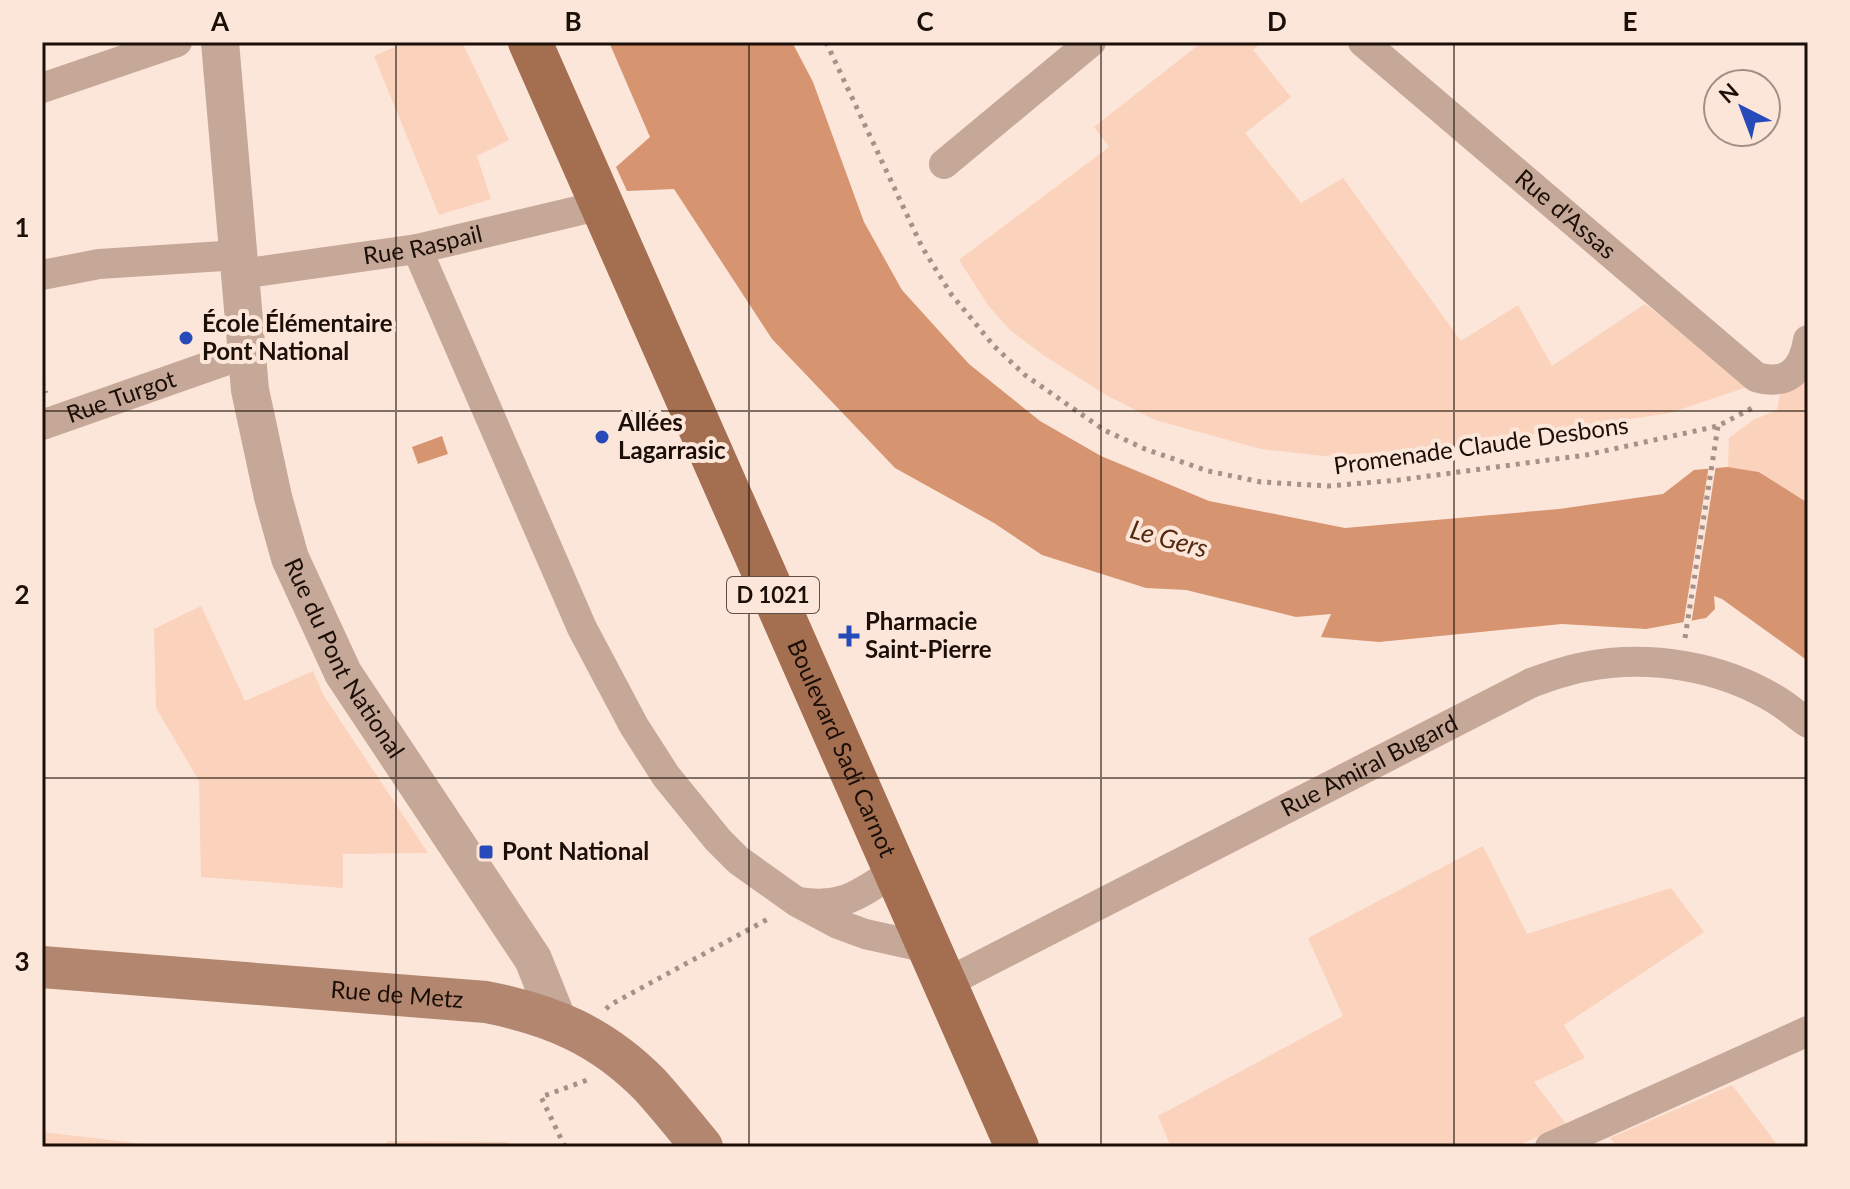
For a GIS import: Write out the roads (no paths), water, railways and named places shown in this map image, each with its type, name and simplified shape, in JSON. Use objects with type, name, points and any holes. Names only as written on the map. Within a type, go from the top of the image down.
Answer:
[{"type":"main road","name":"Boulevard Sadi Carnot","points":[[530,42],[1017,1147]]},
{"type":"main road","name":"Rue de Metz","points":[[42,967],[486,1002],[524,1010],[558,1021],[619,1056],[650,1085],[702,1147]]},
{"type":"street","points":[[42,88],[177,42]]},
{"type":"street","name":"Rue du Pont National","points":[[220,42],[250,390],[273,497],[290,558],[343,673],[533,959],[558,1021]]},
{"type":"street","points":[[944,164],[1091,42]]},
{"type":"street","name":"Rue d'Assas","points":[[1363,42],[1756,377],[1769,381],[1785,378],[1799,367],[1808,340]]},
{"type":"street","name":"Rue Raspail","points":[[42,275],[99,264],[240,265],[417,249],[602,205]]},
{"type":"street","points":[[417,249],[582,628],[634,726],[666,776],[718,840],[785,909],[865,934],[936,966]]},
{"type":"street","name":"Rue Turgot","points":[[42,425],[247,353]]},
{"type":"street","name":"Rue Amiral Bugard","points":[[936,966],[1531,683],[1583,667],[1632,661],[1679,665],[1734,679],[1778,701],[1808,723]]},
{"type":"street","points":[[785,909],[839,903],[858,895],[895,871]]},
{"type":"street","points":[[1550,1147],[1808,1031]]},
{"type":"water","name":"Le Gers","points":[[609,42],[792,42],[813,82],[864,222],[902,290],[969,364],[1040,421],[1101,456],[1209,501],[1345,528],[1559,509],[1663,494],[1694,470],[1728,467],[1759,472],[1808,503],[1808,661],[1714,596],[1715,609],[1706,618],[1646,629],[1562,624],[1379,642],[1321,637],[1331,614],[1296,617],[1186,590],[1146,588],[1042,555],[994,523],[895,468],[772,339],[674,189],[627,191],[616,167],[650,137]]},
{"type":"water","points":[[442,436],[448,454],[418,464],[412,447]]},
{"type":"place","name":"École Élémentaire Pont National","points":[[186,338]]},
{"type":"place","name":"Allées Lagarrasic","points":[[602,437]]},
{"type":"place","name":"Pharmacie Saint-Pierre","points":[[849,636]]},
{"type":"place","name":"Pont National","points":[[486,852]]}]
